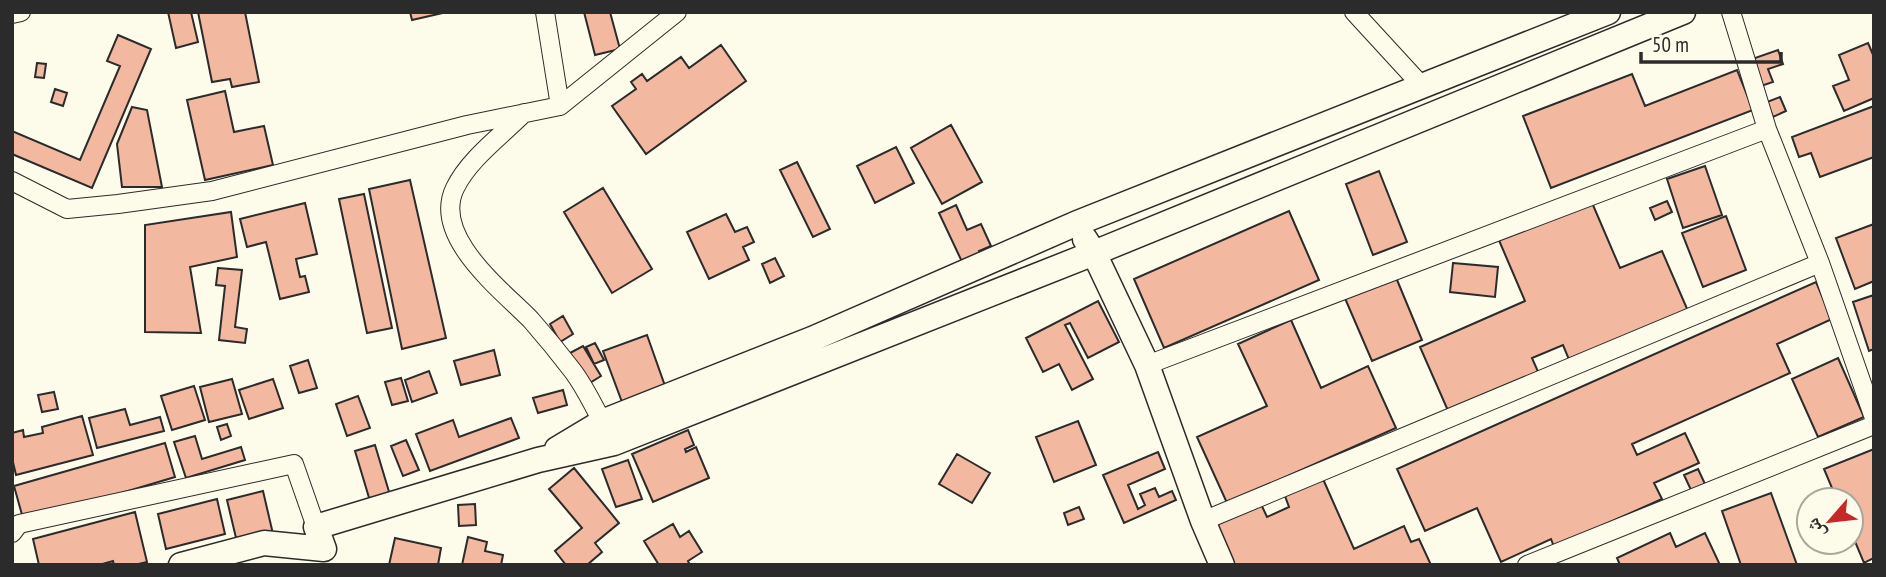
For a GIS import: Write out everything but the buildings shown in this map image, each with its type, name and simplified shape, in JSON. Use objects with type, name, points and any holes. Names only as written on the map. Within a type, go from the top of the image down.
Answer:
[{"type":"main road","points":[[818,350],[1075,224],[1608,12]]},
{"type":"main road","points":[[181,565],[264,544],[322,547],[818,350],[1094,253],[1683,12]]},
{"type":"main road","points":[[1422,86],[1438,112]]},
{"type":"main road","points":[[1075,224],[1094,253],[1147,365],[1203,521],[1222,565]]},
{"type":"street","points":[[12,14],[21,12]]},
{"type":"street","points":[[545,12],[561,106]]},
{"type":"street","points":[[12,180],[67,209],[131,202],[212,191],[467,125],[561,106],[677,12]]},
{"type":"street","points":[[1354,12],[1422,86]]},
{"type":"street","points":[[1731,12],[1767,129],[1820,263],[1874,418]]},
{"type":"street","points":[[524,113],[469,167],[454,190],[451,208],[453,225],[461,244],[480,271],[531,321],[573,372],[608,432]]},
{"type":"street","points":[[1147,365],[1767,129]]},
{"type":"street","points":[[1203,521],[1820,263]]},
{"type":"street","points":[[1527,565],[1874,425]]},
{"type":"street","points":[[12,533],[19,524],[294,464],[322,547]]}]
